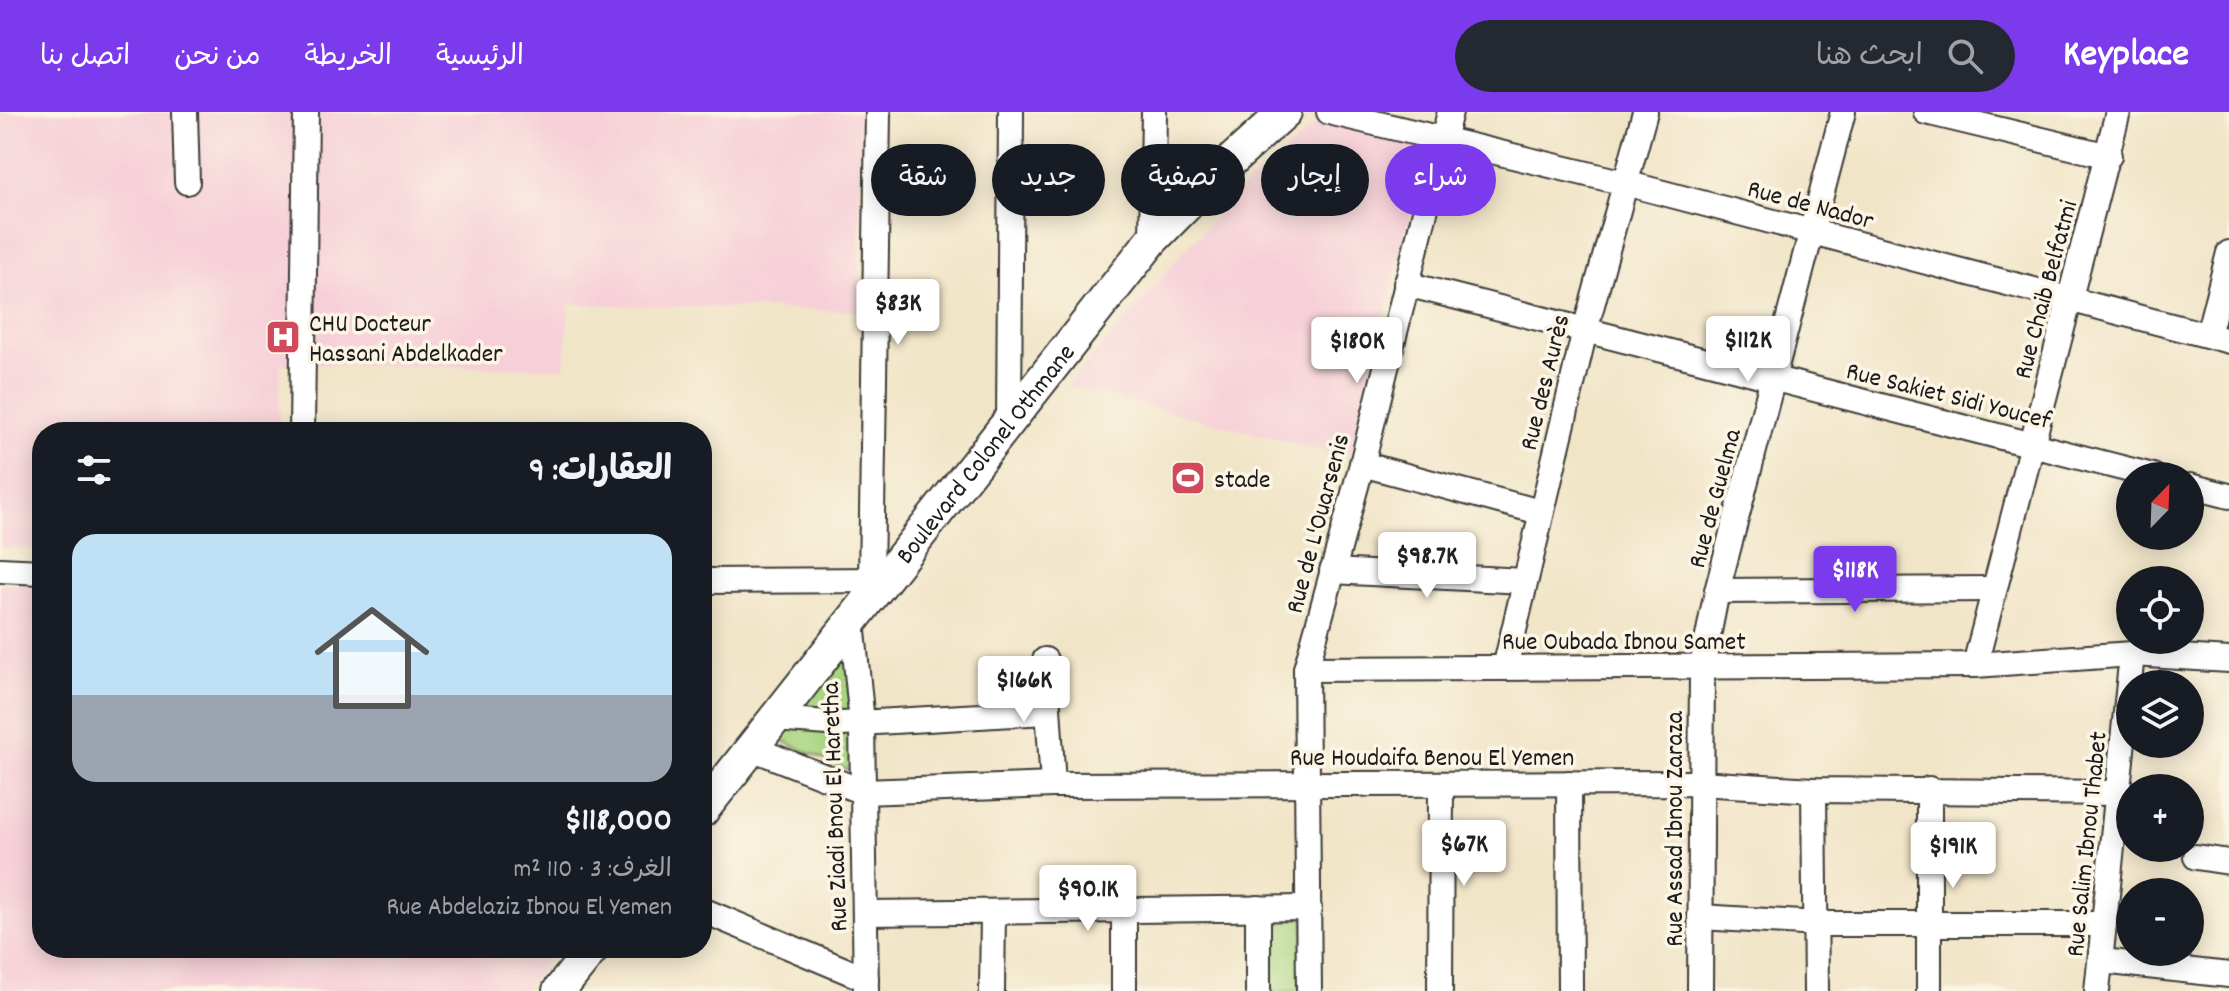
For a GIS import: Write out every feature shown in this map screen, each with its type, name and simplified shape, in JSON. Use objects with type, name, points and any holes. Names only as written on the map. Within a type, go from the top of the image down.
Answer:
[{"type":"main road","name":"Boulevard Colonel Othmane","points":[[712,799],[852,621],[878,580],[1009,423],[1152,240],[1221,170],[1285,112]]},
{"type":"main road","points":[[561,990],[585,958]]},
{"type":"street","points":[[185,112],[187,182]]},
{"type":"street","points":[[302,422],[306,112]]},
{"type":"street","points":[[712,581],[878,580],[878,112]]},
{"type":"street","points":[[1009,423],[1011,112]]},
{"type":"street","points":[[1152,240],[1154,112]]},
{"type":"street","name":"Rue de Nador","points":[[1329,112],[1445,137],[2219,338]]},
{"type":"street","name":"Rue de L'Ouarsenis","points":[[1309,991],[1306,669],[1362,464],[1450,112]]},
{"type":"street","name":"Rue des Aurès","points":[[1505,668],[1585,330],[1645,112]]},
{"type":"street","name":"Rue de Guelma","points":[[1702,667],[1717,591],[1843,112]]},
{"type":"street","points":[[1926,112],[2109,156]]},
{"type":"street","name":"Rue Chaib Belfatmi","points":[[1975,665],[2118,112]]},
{"type":"street","points":[[2219,338],[2229,253]]},
{"type":"street","name":"Rue Sakiet Sidi Youcef","points":[[1406,284],[2116,466]]},
{"type":"street","points":[[1362,464],[1540,512]]},
{"type":"street","points":[[2204,490],[2229,496]]},
{"type":"street","points":[[0,570],[32,572]]},
{"type":"street","points":[[1332,571],[1524,581]]},
{"type":"street","points":[[1717,591],[1993,589]]},
{"type":"street","name":"Rue Ziadi Bnou El Haretha","points":[[852,621],[862,723],[866,985]]},
{"type":"street","name":"Rue Oubada Ibnou Samet","points":[[1306,669],[1975,665],[2132,654],[2229,660]]},
{"type":"street","name":"Rue Salim Ibnou Thabet","points":[[2121,774],[2132,654]]},
{"type":"street","points":[[1045,660],[1053,785]]},
{"type":"street","name":"Rue Assad Ibnou Zaraza","points":[[1700,991],[1702,667]]},
{"type":"street","points":[[774,719],[862,723],[1047,712]]},
{"type":"street","name":"Rue Houdaifa Benou El Yemen","points":[[754,749],[863,792],[1053,785],[1699,783],[1814,790],[2116,793]]},
{"type":"street","points":[[1569,783],[1570,991]]},
{"type":"street","points":[[1440,991],[1441,784]]},
{"type":"street","points":[[1929,789],[1929,991]]},
{"type":"street","points":[[1814,790],[1818,924],[1816,991]]},
{"type":"street","name":"Rue Salim Ibnou Thabet","points":[[2097,991],[2116,819]]},
{"type":"street","points":[[2204,858],[2229,862]]},
{"type":"street","points":[[1124,908],[1124,991]]},
{"type":"street","points":[[1258,908],[1258,991]]},
{"type":"street","points":[[866,913],[1309,908]]},
{"type":"street","points":[[992,991],[993,912]]},
{"type":"street","points":[[712,915],[866,985]]},
{"type":"street","points":[[1700,917],[1929,926],[2104,924]]},
{"type":"street","points":[[2102,961],[2229,975]]},
{"type":"shaded area","name":"CHU Docteur Hassani Abdelkader","points":[[0,112],[860,112],[859,311],[569,304],[565,368],[281,364],[279,422],[32,422],[32,549],[0,548]]},
{"type":"shaded area","points":[[1323,118],[1429,141],[1428,144],[1385,144],[1385,216],[1410,216],[1349,457],[1067,386],[1215,216],[1245,216],[1245,186],[1261,172],[1261,216],[1369,216],[1369,144],[1293,144]]},
{"type":"shaded area","points":[[0,584],[32,585],[32,958],[549,958],[523,991],[0,991]]},
{"type":"green space","points":[[849,641],[852,772],[772,736]]},
{"type":"green space","points":[[1263,911],[1304,911],[1305,991],[1263,991]]},
{"type":"place","name":"CHU Docteur Hassani Abdelkader","points":[[283,337]]},
{"type":"place","name":"stade","points":[[1188,478]]}]
